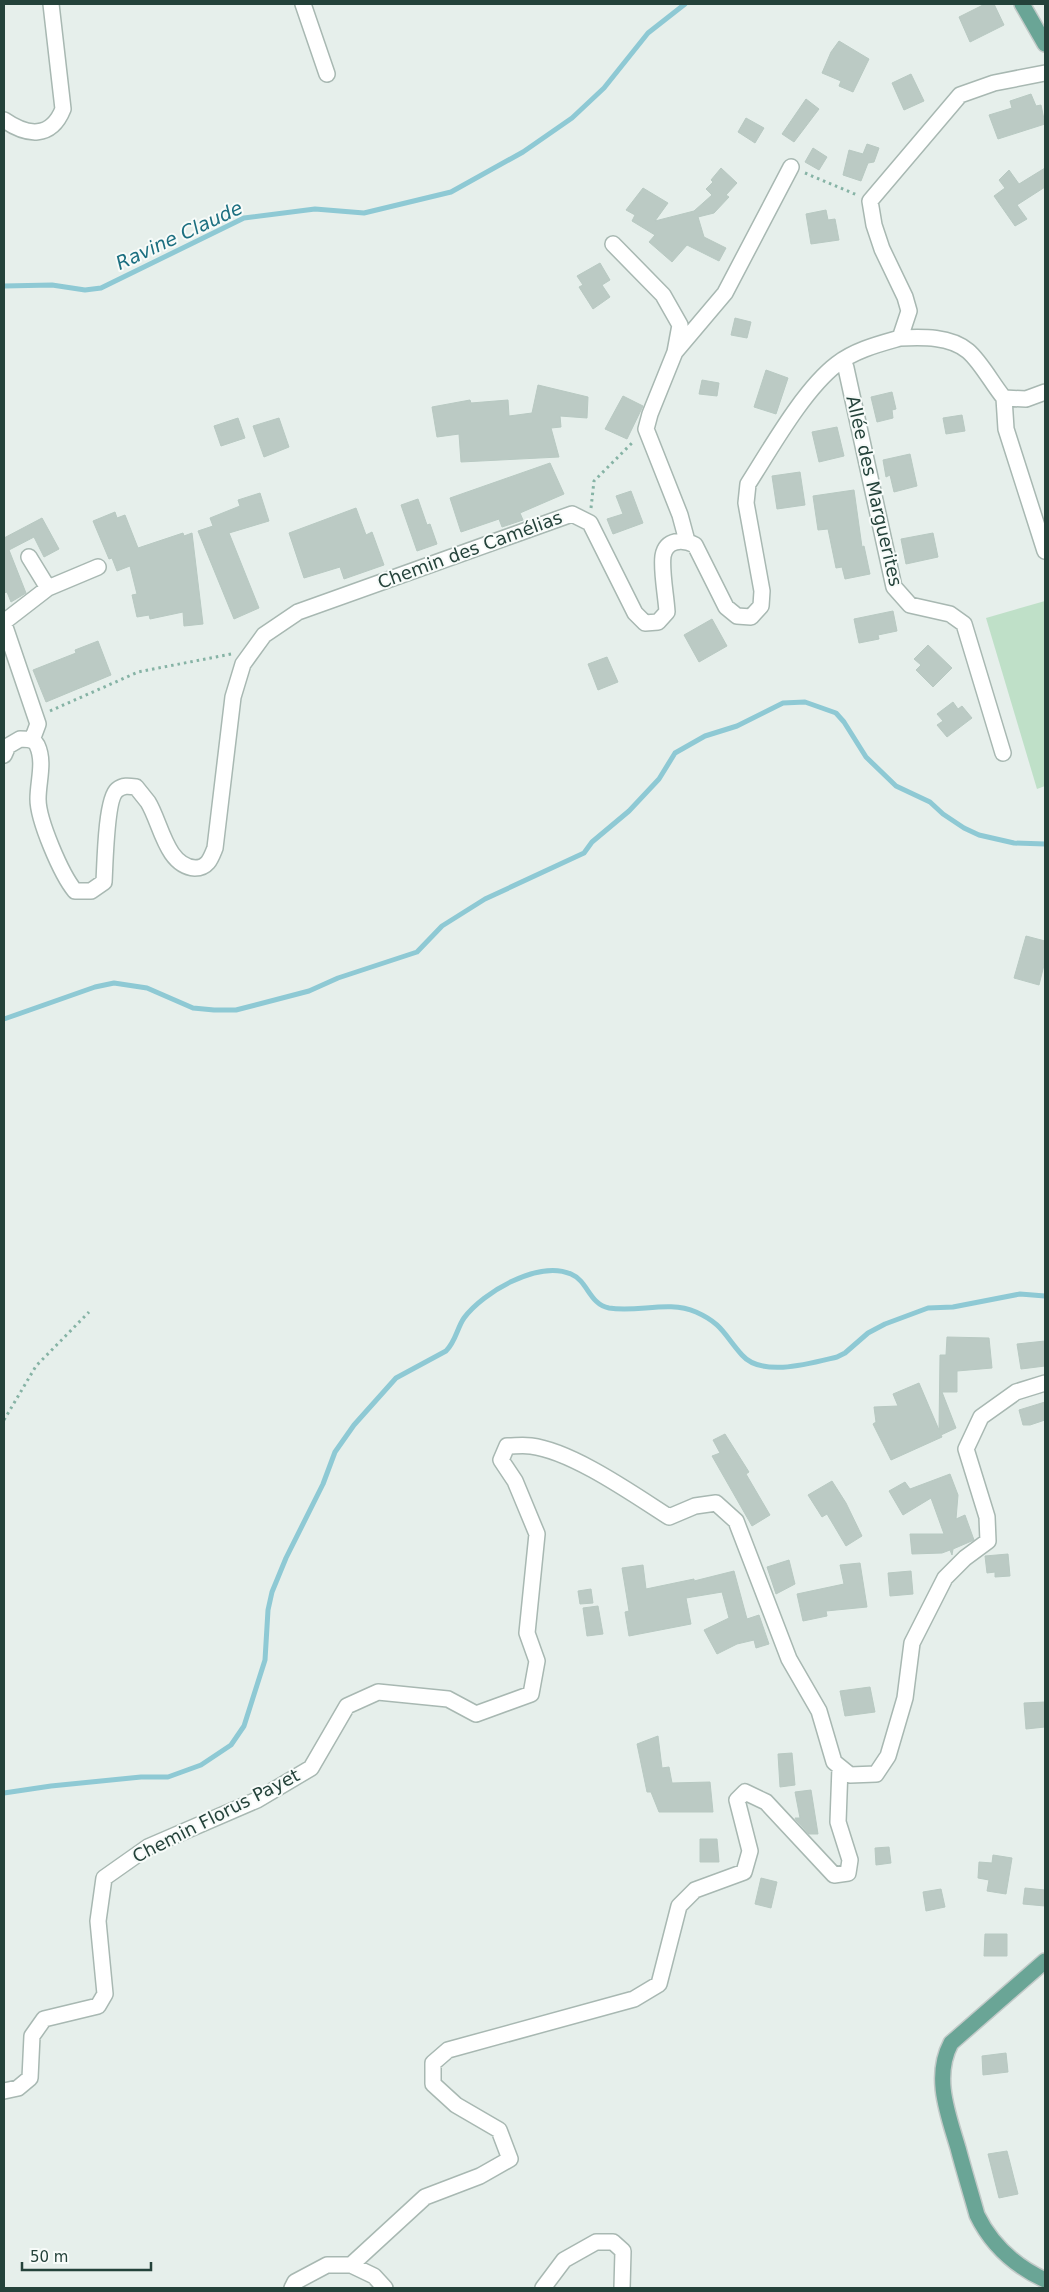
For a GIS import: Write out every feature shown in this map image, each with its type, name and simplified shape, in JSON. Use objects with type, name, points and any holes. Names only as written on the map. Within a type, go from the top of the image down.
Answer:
[{"type":"main road","points":[[1022,4],[1044,40]]},
{"type":"main road","points":[[1045,1961],[951,2043],[944,2062],[942,2082],[944,2102],[977,2215],[985,2232],[1010,2260],[1045,2280]]},
{"type":"street","points":[[4,120],[30,132],[46,130],[58,121],[63,110],[50,4]]},
{"type":"street","points":[[303,4],[326,74]]},
{"type":"street","points":[[900,338],[909,311],[905,297],[882,249],[874,225],[870,201],[960,95],[994,83],[1045,73]]},
{"type":"street","points":[[675,352],[724,292],[791,167]]},
{"type":"street","points":[[613,244],[663,295],[680,325],[675,352],[650,414],[646,429],[680,515],[687,541],[695,545],[726,607],[737,616],[751,617],[761,606],[762,591],[746,503],[748,484],[818,380],[843,360],[859,351],[900,338],[929,337],[955,344],[969,352],[1004,398],[1006,429],[1045,550]]},
{"type":"street","name":"Allée des Marguerites","points":[[843,360],[894,587],[910,605],[950,614],[964,624],[1003,753]]},
{"type":"street","points":[[1004,398],[1026,399],[1045,392]]},
{"type":"street","name":"Chemin des Camélias","points":[[32,740],[37,744],[41,761],[38,801],[50,842],[66,880],[76,891],[91,891],[104,882],[110,803],[116,791],[125,786],[136,787],[148,802],[174,857],[186,867],[201,868],[210,862],[215,848],[233,697],[243,664],[264,635],[298,612],[572,514],[590,523],[635,613],[645,623],[658,622],[667,612],[663,554],[670,544],[679,540],[687,541]]},
{"type":"street","points":[[29,557],[48,588]]},
{"type":"street","points":[[4,755],[8,746],[20,738],[32,740],[36,721],[4,623],[48,588],[98,566]]},
{"type":"street","points":[[840,1767],[850,1774],[876,1774],[888,1756],[905,1698],[912,1643],[945,1578],[965,1558],[988,1541],[987,1517],[966,1449],[981,1417],[1016,1392],[1045,1383]]},
{"type":"street","name":"Chemin Florus Payet","points":[[4,2091],[18,2088],[30,2078],[32,2036],[44,2019],[98,2006],[105,1994],[98,1921],[104,1878],[148,1848],[257,1800],[310,1768],[347,1706],[378,1692],[448,1698],[476,1714],[531,1694],[537,1661],[527,1633],[537,1534],[515,1481],[501,1460],[507,1446],[532,1446],[560,1454],[604,1476],[669,1517],[695,1506],[716,1503],[736,1521],[789,1659],[819,1711],[834,1762],[840,1767]]},
{"type":"street","points":[[351,2265],[425,2197],[480,2176],[510,2159],[499,2130],[456,2105],[433,2084],[433,2063],[448,2050],[634,1999],[659,1984],[679,1906],[695,1890],[744,1872],[750,1851],[737,1800],[745,1792],[766,1802],[834,1875],[848,1872],[850,1860],[838,1822],[840,1767]]},
{"type":"street","points":[[543,2288],[564,2260],[596,2242],[613,2242],[623,2251],[622,2288]]},
{"type":"street","points":[[292,2288],[295,2282],[327,2265],[351,2265],[374,2276],[386,2288]]},
{"type":"path","points":[[791,167],[870,201]]},
{"type":"path","points":[[590,523],[594,481],[646,429]]},
{"type":"path","points":[[36,721],[138,672],[254,649]]},
{"type":"path","points":[[4,1420],[36,1366],[89,1312]]},
{"type":"green space","points":[[1045,601],[1045,786],[1037,789],[986,618]]},
{"type":"building","points":[[985,4],[994,4],[1004,25],[970,42],[959,17]]},
{"type":"building","points":[[839,41],[869,59],[853,92],[839,86],[841,81],[822,73],[831,52]]},
{"type":"building","points":[[911,74],[924,101],[904,110],[892,83]]},
{"type":"building","points":[[1031,94],[1036,106],[1041,105],[1045,124],[998,139],[989,115],[1012,108],[1010,101]]},
{"type":"building","points":[[806,99],[819,109],[794,142],[782,134]]},
{"type":"building","points":[[746,118],[764,128],[755,143],[738,132]]},
{"type":"building","points":[[867,144],[879,148],[874,162],[868,163],[861,181],[843,175],[849,150],[863,154]]},
{"type":"building","points":[[813,148],[827,157],[819,170],[805,162]]},
{"type":"building","points":[[721,168],[737,183],[726,195],[729,197],[714,213],[698,217],[704,237],[726,248],[719,261],[687,245],[672,262],[649,242],[655,235],[632,221],[635,215],[626,210],[643,188],[668,203],[655,221],[694,211],[712,195],[706,189],[713,182],[711,180]]},
{"type":"building","points":[[1045,168],[1045,187],[1017,205],[1027,219],[1015,226],[994,196],[1005,188],[999,180],[1009,170],[1019,184]]},
{"type":"building","points":[[826,210],[828,220],[835,219],[839,240],[811,244],[806,214]]},
{"type":"building","points":[[600,263],[610,280],[602,285],[610,297],[593,309],[579,287],[583,285],[577,276]]},
{"type":"building","points":[[735,318],[751,322],[747,338],[731,335]]},
{"type":"building","points":[[766,370],[788,378],[776,414],[754,407]]},
{"type":"building","points":[[702,380],[719,383],[717,396],[699,394]]},
{"type":"building","points":[[538,385],[588,397],[587,418],[560,416],[561,427],[551,428],[559,457],[461,462],[459,434],[437,437],[432,407],[470,400],[471,403],[508,400],[509,416],[532,413]]},
{"type":"building","points":[[892,392],[896,409],[892,410],[893,418],[877,422],[871,397]]},
{"type":"building","points":[[623,396],[643,406],[627,439],[605,429]]},
{"type":"building","points":[[962,415],[965,431],[946,434],[943,418]]},
{"type":"building","points":[[238,418],[245,438],[221,446],[214,426]]},
{"type":"building","points":[[279,418],[289,447],[264,457],[253,426]]},
{"type":"building","points":[[837,427],[844,456],[819,462],[812,432]]},
{"type":"building","points":[[910,454],[917,486],[894,492],[890,475],[886,477],[883,460]]},
{"type":"building","points":[[550,463],[564,494],[520,513],[523,520],[502,527],[499,519],[461,532],[450,498]]},
{"type":"building","points":[[800,472],[805,505],[777,509],[772,476]]},
{"type":"building","points":[[854,490],[862,547],[864,546],[870,574],[845,579],[842,567],[836,568],[828,529],[818,530],[813,496]]},
{"type":"building","points":[[631,491],[643,523],[613,534],[607,519],[623,514],[616,496]]},
{"type":"building","points":[[260,493],[269,521],[229,533],[259,608],[234,619],[198,531],[213,526],[210,518],[240,506],[238,500]]},
{"type":"building","points":[[418,499],[427,525],[430,524],[437,544],[417,551],[401,505]]},
{"type":"building","points":[[356,508],[366,535],[372,532],[384,565],[344,579],[340,567],[304,578],[289,533]]},
{"type":"building","points":[[115,512],[117,518],[125,515],[138,548],[183,533],[184,536],[192,533],[203,624],[184,626],[183,612],[150,619],[149,615],[137,617],[132,595],[137,594],[130,566],[117,571],[112,558],[109,559],[93,521]]},
{"type":"building","points":[[42,518],[59,549],[44,557],[34,537],[9,550],[26,593],[11,602],[7,592],[4,593],[4,538]]},
{"type":"building","points":[[933,533],[938,557],[906,564],[901,539]]},
{"type":"building","points":[[893,611],[897,631],[878,635],[879,639],[859,643],[854,619]]},
{"type":"building","points":[[712,619],[727,646],[699,662],[684,635]]},
{"type":"building","points":[[98,641],[111,675],[46,702],[33,670],[76,653],[75,650]]},
{"type":"building","points":[[928,645],[952,668],[933,687],[916,670],[921,665],[914,659]]},
{"type":"building","points":[[607,657],[618,682],[598,690],[588,664]]},
{"type":"building","points":[[953,702],[958,709],[962,706],[972,718],[947,737],[937,725],[943,721],[937,714]]},
{"type":"building","points":[[1026,936],[1045,941],[1045,961],[1039,985],[1014,978]]},
{"type":"building","points":[[947,1337],[989,1338],[992,1368],[957,1371],[957,1392],[942,1392],[956,1428],[941,1435],[942,1437],[891,1460],[873,1424],[876,1422],[874,1407],[898,1406],[893,1394],[919,1383],[939,1430],[940,1355],[946,1355]]},
{"type":"building","points":[[1045,1341],[1045,1366],[1021,1369],[1017,1344]]},
{"type":"building","points":[[1045,1402],[1045,1420],[1030,1425],[1023,1425],[1019,1410]]},
{"type":"building","points":[[725,1434],[749,1472],[746,1474],[770,1515],[752,1526],[712,1456],[720,1453],[713,1440]]},
{"type":"building","points":[[950,1474],[958,1495],[956,1519],[965,1515],[974,1540],[953,1549],[952,1555],[950,1550],[942,1553],[912,1554],[910,1534],[944,1534],[931,1498],[903,1515],[889,1491],[905,1482],[910,1489]]},
{"type":"building","points":[[832,1481],[846,1503],[862,1536],[846,1546],[827,1514],[822,1517],[808,1495]]},
{"type":"building","points":[[1008,1554],[1010,1576],[995,1577],[995,1572],[987,1573],[985,1556]]},
{"type":"building","points":[[789,1560],[795,1584],[776,1594],[767,1567]]},
{"type":"building","points":[[860,1563],[867,1607],[826,1611],[827,1616],[803,1621],[797,1594],[844,1584],[840,1565]]},
{"type":"building","points":[[643,1565],[646,1589],[694,1579],[694,1581],[734,1571],[747,1619],[759,1615],[769,1644],[756,1648],[754,1640],[737,1644],[717,1654],[704,1630],[729,1618],[722,1592],[686,1598],[691,1624],[629,1636],[625,1612],[629,1611],[622,1568]]},
{"type":"building","points":[[911,1571],[913,1594],[890,1596],[888,1573]]},
{"type":"building","points":[[591,1589],[593,1603],[580,1604],[578,1591]]},
{"type":"building","points":[[598,1606],[603,1634],[587,1636],[583,1608]]},
{"type":"building","points":[[870,1687],[875,1712],[845,1716],[840,1691]]},
{"type":"building","points":[[1045,1702],[1045,1727],[1026,1729],[1024,1703]]},
{"type":"building","points":[[658,1736],[662,1768],[669,1767],[672,1783],[710,1782],[713,1812],[659,1812],[651,1792],[647,1792],[637,1744]]},
{"type":"building","points":[[792,1753],[795,1785],[780,1787],[778,1754]]},
{"type":"building","points":[[811,1790],[818,1834],[809,1834],[795,1818],[800,1818],[795,1792]]},
{"type":"building","points":[[700,1839],[717,1839],[719,1862],[700,1862]]},
{"type":"building","points":[[889,1847],[891,1863],[876,1865],[875,1848]]},
{"type":"building","points":[[993,1855],[1012,1858],[1006,1894],[987,1891],[989,1880],[978,1878],[979,1862],[992,1863]]},
{"type":"building","points":[[761,1878],[777,1882],[771,1908],[755,1904]]},
{"type":"building","points":[[1025,1888],[1045,1890],[1045,1906],[1023,1904]]},
{"type":"building","points":[[941,1889],[945,1907],[926,1911],[923,1892]]},
{"type":"building","points":[[985,1934],[1007,1934],[1007,1956],[984,1956]]},
{"type":"building","points":[[1006,2053],[1008,2072],[983,2075],[982,2056]]},
{"type":"building","points":[[1007,2151],[1018,2194],[999,2198],[988,2154]]},
{"type":"waterway","name":"Ravine Claude","points":[[4,286],[52,285],[85,290],[101,288],[244,218],[315,209],[364,213],[451,192],[523,152],[572,118],[604,88],[648,33],[685,4]]},
{"type":"waterway","points":[[4,1019],[95,987],[114,983],[147,988],[193,1008],[236,1010],[309,991],[338,978],[417,952],[442,926],[485,899],[584,853],[592,842],[629,811],[659,779],[675,753],[705,736],[737,726],[783,703],[805,702],[836,713],[844,722],[866,757],[896,786],[930,802],[943,814],[964,828],[979,835],[1014,843],[1045,844]]},
{"type":"waterway","points":[[4,1793],[51,1786],[141,1777],[168,1777],[201,1765],[231,1745],[244,1726],[265,1660],[268,1610],[272,1592],[286,1558],[323,1484],[335,1452],[354,1425],[396,1378],[446,1351],[464,1318],[473,1308],[484,1298],[513,1281],[543,1271],[558,1271],[577,1277],[602,1306],[620,1309],[675,1307],[696,1312],[718,1326],[742,1355],[751,1362],[762,1366],[774,1367],[801,1365],[837,1357],[845,1353],[868,1333],[885,1324],[928,1308],[953,1307],[1020,1294],[1045,1296]]}]
